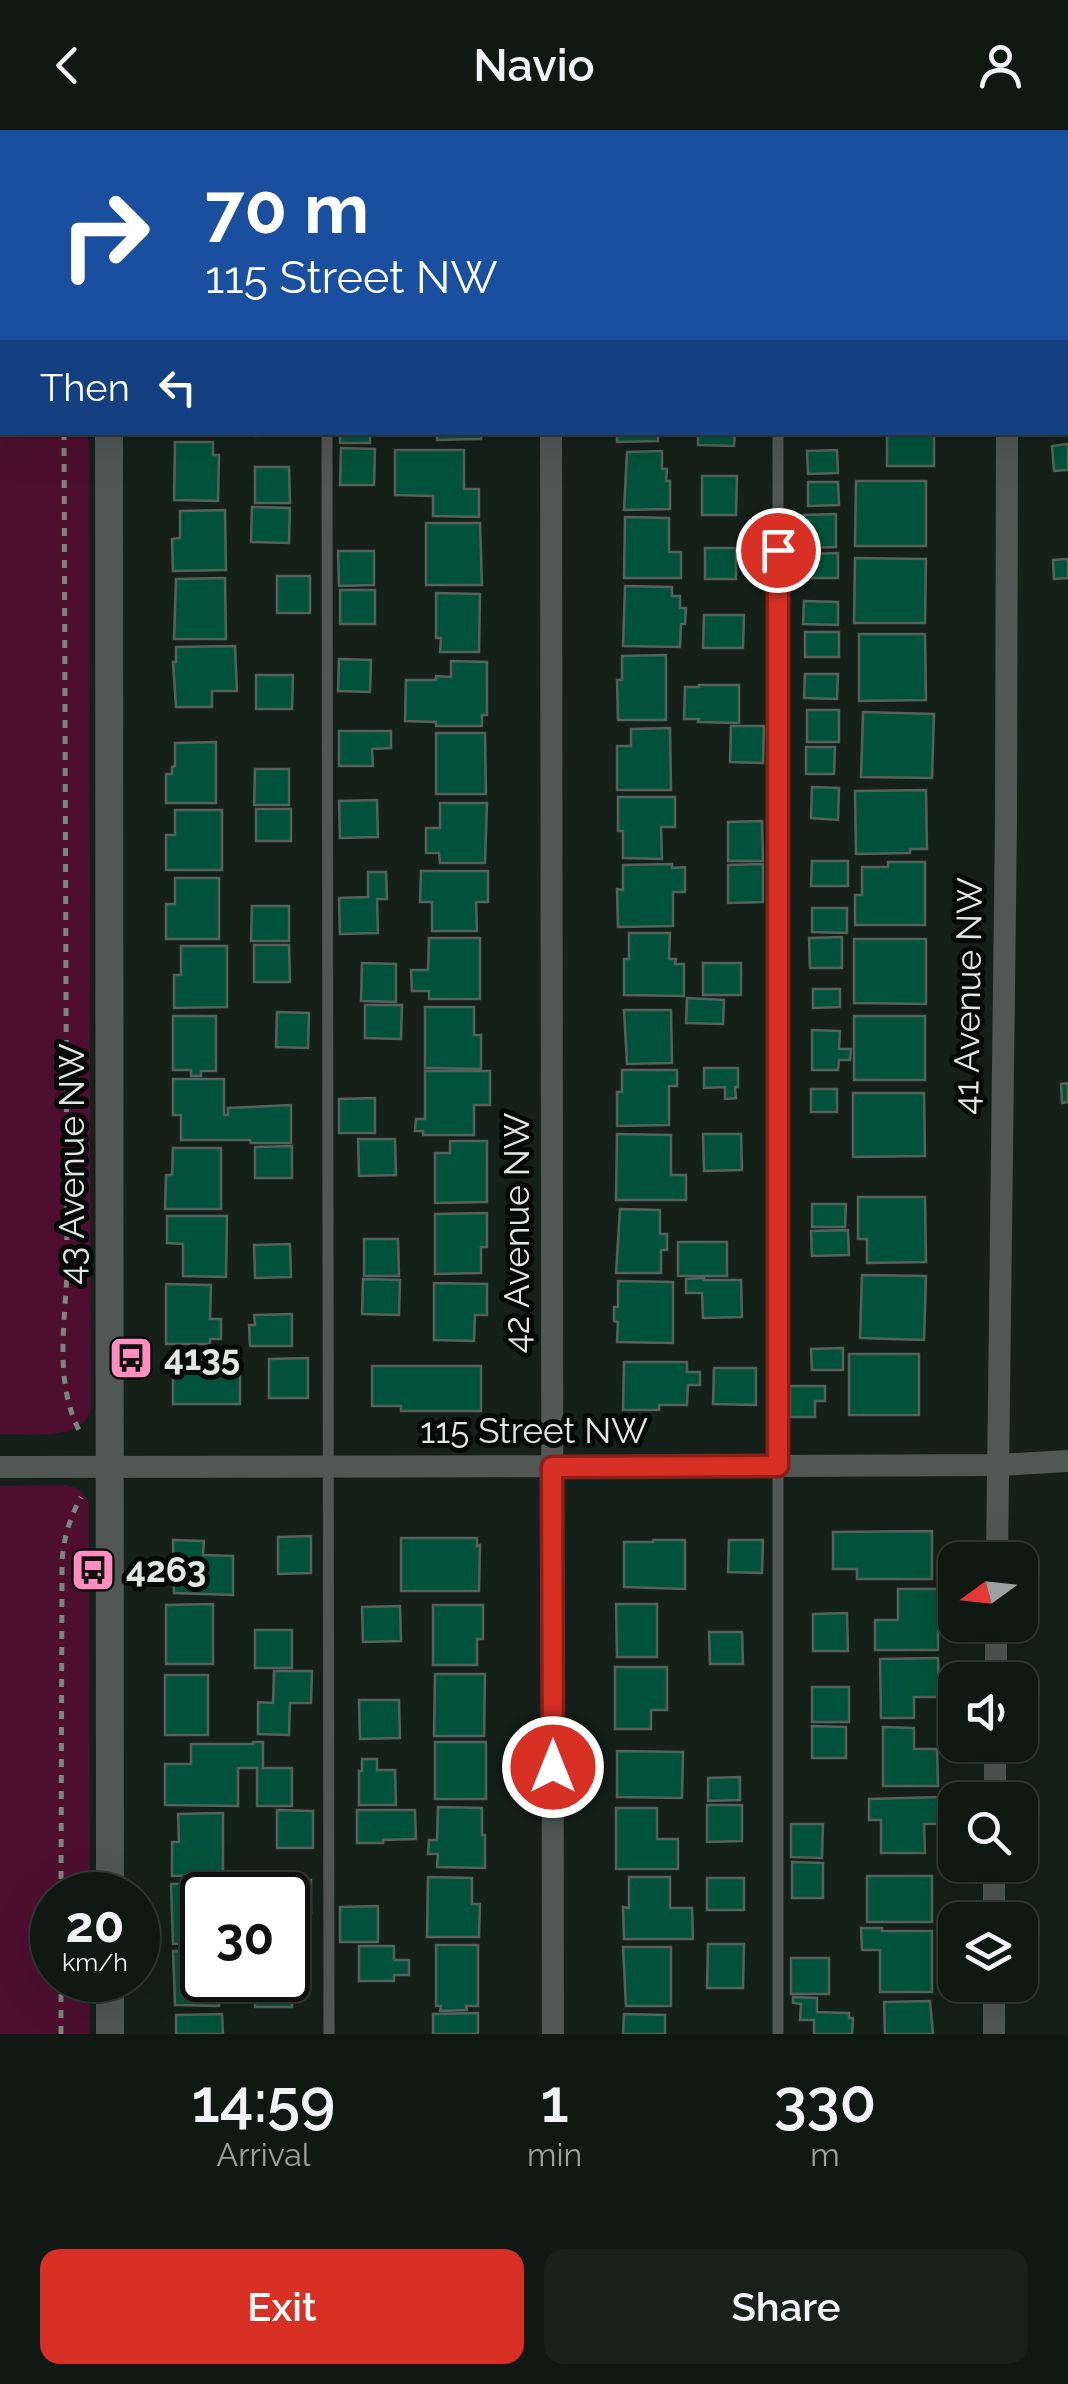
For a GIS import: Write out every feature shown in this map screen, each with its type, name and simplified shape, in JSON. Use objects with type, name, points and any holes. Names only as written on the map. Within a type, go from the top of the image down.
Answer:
[{"type":"street","name":"43 Avenue NW","points":[[109,435],[110,1872]]},
{"type":"street","name":"42 Avenue NW","points":[[551,435],[553,2034]]},
{"type":"street","name":"41 Avenue NW","points":[[997,1542],[1006,822],[1006,435]]},
{"type":"street","name":"115 Street NW","points":[[0,1467],[998,1465],[1068,1461]]},
{"type":"street","points":[[110,2002],[110,2034]]},
{"type":"street","points":[[994,2002],[994,2034]]},
{"type":"lane","points":[[327,435],[329,2034]]},
{"type":"lane","points":[[778,435],[778,2034]]},
{"type":"path","points":[[64,435],[67,1272],[62,1362],[72,1415],[80,1432]]},
{"type":"path","points":[[61,1872],[62,1562],[65,1539],[81,1497]]},
{"type":"path","points":[[61,2002],[61,2034]]},
{"type":"shaded area","points":[[0,435],[89,435],[91,1408],[86,1419],[68,1431],[0,1434]]},
{"type":"shaded area","points":[[66,1485],[80,1491],[89,1504],[90,1872],[30,1872],[30,2002],[90,2002],[90,2034],[0,2034],[0,1486]]},
{"type":"building","points":[[340,435],[370,435],[370,443],[340,443]]},
{"type":"building","points":[[437,435],[481,435],[481,439],[437,440]]},
{"type":"building","points":[[617,435],[658,435],[658,441],[617,442]]},
{"type":"building","points":[[698,435],[735,435],[734,446],[698,445]]},
{"type":"building","points":[[887,435],[934,435],[934,466],[887,466]]},
{"type":"building","points":[[175,442],[213,442],[213,455],[219,455],[218,501],[174,500]]},
{"type":"building","points":[[1068,444],[1068,470],[1054,471],[1052,446]]},
{"type":"building","points":[[341,448],[375,449],[374,485],[340,485]]},
{"type":"building","points":[[395,450],[464,450],[464,489],[479,489],[479,517],[433,516],[433,496],[395,495]]},
{"type":"building","points":[[837,450],[838,473],[808,474],[807,451]]},
{"type":"building","points":[[662,451],[662,469],[667,469],[666,481],[670,481],[670,509],[624,510],[627,452]]},
{"type":"building","points":[[255,467],[289,467],[290,503],[255,503]]},
{"type":"building","points":[[702,476],[737,476],[736,515],[702,515]]},
{"type":"building","points":[[856,481],[926,481],[926,546],[855,546]]},
{"type":"building","points":[[808,482],[838,482],[839,505],[808,506]]},
{"type":"building","points":[[252,507],[290,508],[289,543],[251,542]]},
{"type":"building","points":[[225,510],[226,570],[173,571],[172,539],[180,538],[180,511]]},
{"type":"building","points":[[836,514],[836,547],[804,548],[804,515]]},
{"type":"building","points":[[625,517],[669,518],[669,552],[681,552],[681,578],[624,578]]},
{"type":"building","points":[[426,523],[480,523],[482,585],[426,585]]},
{"type":"building","points":[[705,548],[736,548],[736,579],[705,579]]},
{"type":"building","points":[[338,551],[374,551],[374,585],[339,586]]},
{"type":"building","points":[[838,553],[838,578],[804,578],[804,554]]},
{"type":"building","points":[[855,558],[926,559],[925,623],[854,623]]},
{"type":"building","points":[[1068,559],[1068,578],[1054,579],[1053,560]]},
{"type":"building","points":[[277,576],[310,576],[310,613],[277,613]]},
{"type":"building","points":[[225,578],[226,639],[174,639],[176,579]]},
{"type":"building","points":[[625,586],[672,587],[672,596],[680,596],[680,608],[686,608],[680,647],[623,646]]},
{"type":"building","points":[[340,590],[375,590],[375,624],[340,624]]},
{"type":"building","points":[[436,593],[480,594],[479,652],[440,652],[441,638],[436,638]]},
{"type":"building","points":[[804,601],[838,602],[838,625],[803,624]]},
{"type":"building","points":[[704,615],[744,615],[743,648],[703,648]]},
{"type":"building","points":[[805,632],[839,632],[839,657],[805,657]]},
{"type":"building","points":[[859,634],[925,634],[926,700],[859,701]]},
{"type":"building","points":[[235,646],[237,691],[212,691],[212,707],[176,707],[176,647]]},
{"type":"building","points":[[666,655],[666,720],[618,720],[617,680],[622,680],[622,656]]},
{"type":"building","points":[[339,659],[371,660],[370,692],[338,691]]},
{"type":"building","points":[[451,661],[487,662],[487,715],[482,715],[482,726],[405,721],[406,680],[451,677]]},
{"type":"building","points":[[805,674],[838,674],[837,699],[804,698]]},
{"type":"building","points":[[256,675],[293,675],[292,709],[256,709]]},
{"type":"building","points":[[739,685],[739,723],[684,719],[685,687]]},
{"type":"building","points":[[807,710],[839,710],[839,742],[807,742]]},
{"type":"building","points":[[863,712],[934,714],[932,778],[861,777]]},
{"type":"building","points":[[731,726],[764,726],[763,763],[730,762]]},
{"type":"building","points":[[670,728],[671,790],[617,790],[617,746],[631,746],[631,729]]},
{"type":"building","points":[[339,731],[391,731],[391,748],[372,749],[373,766],[339,766]]},
{"type":"building","points":[[436,733],[485,733],[486,794],[436,794]]},
{"type":"building","points":[[216,742],[216,803],[166,803],[166,774],[172,774],[175,766],[175,743]]},
{"type":"building","points":[[806,747],[835,747],[834,774],[806,774]]},
{"type":"building","points":[[255,769],[289,769],[289,805],[254,805]]},
{"type":"building","points":[[812,787],[839,788],[838,820],[811,818]]},
{"type":"building","points":[[926,790],[927,849],[856,854],[855,791]]},
{"type":"building","points":[[618,797],[675,797],[675,827],[661,827],[662,859],[623,858]]},
{"type":"building","points":[[377,800],[378,837],[340,838],[339,801]]},
{"type":"building","points":[[440,803],[487,803],[485,863],[440,863],[439,853],[426,853],[426,828],[440,828]]},
{"type":"building","points":[[256,809],[291,809],[291,841],[256,841]]},
{"type":"building","points":[[175,810],[222,810],[222,870],[166,870],[166,835],[175,835]]},
{"type":"building","points":[[762,821],[763,861],[728,861],[728,822]]},
{"type":"building","points":[[812,861],[848,861],[848,886],[811,886]]},
{"type":"building","points":[[888,862],[925,862],[925,925],[855,925],[855,895],[862,895],[862,867],[888,867]]},
{"type":"building","points":[[672,864],[672,868],[685,867],[685,892],[673,892],[673,926],[618,927],[617,889],[623,890],[623,865]]},
{"type":"building","points":[[763,864],[763,902],[728,903],[728,865]]},
{"type":"building","points":[[421,871],[488,871],[488,902],[476,902],[477,931],[432,931],[432,902],[420,902]]},
{"type":"building","points":[[368,872],[386,872],[387,899],[377,899],[378,933],[340,934],[339,898],[368,897]]},
{"type":"building","points":[[175,878],[219,878],[219,939],[166,939],[166,904],[175,904]]},
{"type":"building","points":[[252,906],[289,906],[289,941],[251,941]]},
{"type":"building","points":[[812,908],[847,908],[847,933],[812,932]]},
{"type":"building","points":[[629,933],[670,933],[669,959],[684,964],[684,996],[624,995]]},
{"type":"building","points":[[842,937],[842,968],[810,968],[809,938]]},
{"type":"building","points":[[429,938],[480,938],[480,999],[429,999],[429,991],[412,991],[411,970],[428,970]]},
{"type":"building","points":[[854,939],[926,939],[926,1004],[854,1003]]},
{"type":"building","points":[[254,945],[289,945],[290,982],[254,982]]},
{"type":"building","points":[[181,946],[227,946],[227,1007],[174,1008],[174,975],[181,975]]},
{"type":"building","points":[[362,963],[396,964],[396,1002],[361,1001]]},
{"type":"building","points":[[703,963],[741,963],[741,995],[703,995]]},
{"type":"building","points":[[813,989],[840,989],[840,1007],[813,1008]]},
{"type":"building","points":[[687,998],[724,1000],[723,1024],[686,1023]]},
{"type":"building","points":[[365,1005],[402,1005],[401,1039],[365,1038]]},
{"type":"building","points":[[425,1007],[474,1007],[474,1035],[481,1035],[481,1069],[425,1068]]},
{"type":"building","points":[[624,1010],[671,1010],[672,1063],[627,1064]]},
{"type":"building","points":[[277,1012],[309,1013],[308,1048],[276,1047]]},
{"type":"building","points":[[173,1016],[216,1016],[216,1071],[191,1076],[191,1070],[173,1070]]},
{"type":"building","points":[[854,1016],[925,1016],[925,1080],[854,1080]]},
{"type":"building","points":[[812,1030],[840,1031],[839,1049],[851,1049],[850,1060],[839,1060],[838,1070],[812,1070]]},
{"type":"building","points":[[704,1068],[738,1068],[736,1098],[725,1099],[725,1087],[704,1088]]},
{"type":"building","points":[[622,1070],[677,1070],[677,1086],[669,1086],[669,1125],[617,1126],[617,1092],[622,1092]]},
{"type":"building","points":[[425,1071],[490,1071],[490,1105],[474,1105],[474,1135],[423,1135],[423,1131],[415,1131],[416,1119],[425,1119]]},
{"type":"building","points":[[173,1079],[224,1079],[224,1115],[228,1115],[228,1108],[291,1105],[291,1143],[181,1140],[181,1115],[173,1115]]},
{"type":"building","points":[[1068,1083],[1068,1102],[1062,1103],[1061,1084]]},
{"type":"building","points":[[811,1089],[837,1089],[837,1112],[811,1112]]},
{"type":"building","points":[[853,1093],[924,1093],[925,1156],[853,1157]]},
{"type":"building","points":[[375,1098],[375,1133],[339,1133],[339,1099]]},
{"type":"building","points":[[617,1134],[671,1135],[671,1175],[686,1175],[686,1200],[616,1200]]},
{"type":"building","points":[[703,1134],[741,1134],[742,1170],[704,1171]]},
{"type":"building","points":[[358,1139],[395,1139],[396,1175],[359,1176]]},
{"type":"building","points":[[450,1141],[487,1141],[487,1202],[435,1203],[435,1153],[450,1153]]},
{"type":"building","points":[[292,1146],[292,1178],[255,1178],[255,1147]]},
{"type":"building","points":[[173,1148],[221,1148],[221,1209],[165,1209],[166,1175],[172,1175]]},
{"type":"building","points":[[858,1197],[925,1197],[926,1262],[867,1263],[867,1239],[858,1239]]},
{"type":"building","points":[[812,1204],[846,1204],[845,1227],[812,1227]]},
{"type":"building","points":[[620,1209],[660,1210],[660,1234],[667,1234],[667,1250],[661,1250],[661,1273],[616,1273]]},
{"type":"building","points":[[487,1213],[487,1247],[481,1247],[481,1273],[435,1274],[435,1214]]},
{"type":"building","points":[[167,1216],[227,1216],[226,1277],[183,1276],[183,1244],[167,1243]]},
{"type":"building","points":[[848,1230],[849,1255],[812,1256],[811,1231]]},
{"type":"building","points":[[364,1239],[398,1239],[399,1276],[364,1276]]},
{"type":"building","points":[[678,1242],[727,1242],[727,1276],[678,1276]]},
{"type":"building","points":[[290,1244],[291,1277],[255,1278],[254,1245]]},
{"type":"building","points":[[862,1275],[926,1276],[924,1340],[860,1338]]},
{"type":"building","points":[[363,1279],[400,1280],[399,1315],[362,1314]]},
{"type":"building","points":[[686,1279],[741,1280],[742,1317],[703,1318],[702,1293],[686,1293]]},
{"type":"building","points":[[618,1281],[673,1282],[673,1343],[617,1342],[614,1307],[618,1307]]},
{"type":"building","points":[[434,1283],[487,1284],[487,1315],[475,1315],[474,1341],[434,1340]]},
{"type":"building","points":[[166,1284],[211,1285],[210,1319],[221,1319],[221,1339],[210,1339],[210,1344],[166,1344]]},
{"type":"building","points":[[292,1314],[292,1346],[250,1346],[249,1325],[255,1325],[254,1315]]},
{"type":"building","points":[[843,1348],[843,1370],[812,1370],[811,1349]]},
{"type":"building","points":[[849,1354],[919,1354],[919,1415],[849,1415]]},
{"type":"building","points":[[308,1358],[308,1398],[269,1398],[269,1359]]},
{"type":"building","points":[[173,1359],[240,1359],[240,1404],[173,1404]]},
{"type":"building","points":[[624,1362],[687,1362],[687,1372],[700,1372],[700,1385],[688,1385],[687,1405],[623,1410]]},
{"type":"building","points":[[372,1366],[481,1366],[481,1411],[401,1411],[401,1406],[372,1406]]},
{"type":"building","points":[[714,1368],[756,1368],[756,1405],[713,1404]]},
{"type":"building","points":[[790,1386],[825,1386],[825,1401],[815,1401],[815,1417],[790,1417]]},
{"type":"building","points":[[932,1531],[932,1579],[857,1579],[857,1569],[833,1569],[833,1532]]},
{"type":"building","points":[[311,1536],[311,1573],[278,1574],[278,1537]]},
{"type":"building","points":[[401,1538],[477,1538],[479,1591],[401,1591]]},
{"type":"building","points":[[173,1540],[204,1541],[203,1555],[233,1556],[233,1595],[174,1593]]},
{"type":"building","points":[[685,1540],[685,1589],[624,1587],[624,1542]]},
{"type":"building","points":[[729,1540],[763,1540],[762,1573],[728,1572]]},
{"type":"building","points":[[898,1589],[938,1589],[938,1650],[875,1650],[875,1620],[898,1620]]},
{"type":"building","points":[[213,1604],[213,1664],[166,1664],[166,1605]]},
{"type":"building","points":[[616,1604],[657,1604],[657,1657],[617,1657]]},
{"type":"building","points":[[433,1605],[483,1605],[483,1639],[477,1639],[477,1665],[433,1665]]},
{"type":"building","points":[[400,1606],[401,1641],[363,1642],[362,1607]]},
{"type":"building","points":[[847,1613],[848,1651],[813,1651],[813,1614]]},
{"type":"building","points":[[255,1630],[292,1630],[292,1668],[255,1668]]},
{"type":"building","points":[[709,1632],[742,1632],[743,1664],[710,1664]]},
{"type":"building","points":[[938,1658],[938,1697],[914,1697],[914,1718],[881,1718],[880,1659]]},
{"type":"building","points":[[615,1667],[667,1667],[667,1710],[651,1710],[651,1729],[615,1729]]},
{"type":"building","points":[[274,1671],[312,1671],[311,1703],[290,1703],[289,1735],[258,1734],[258,1702],[273,1703]]},
{"type":"building","points":[[435,1674],[485,1674],[484,1736],[434,1736]]},
{"type":"building","points":[[165,1675],[208,1675],[208,1735],[165,1735]]},
{"type":"building","points":[[812,1687],[849,1687],[849,1722],[812,1722]]},
{"type":"building","points":[[359,1700],[399,1700],[400,1738],[360,1739]]},
{"type":"building","points":[[812,1726],[846,1727],[846,1758],[812,1758]]},
{"type":"building","points":[[883,1727],[914,1728],[914,1749],[937,1749],[938,1786],[883,1786]]},
{"type":"building","points":[[263,1742],[263,1768],[292,1768],[292,1806],[257,1806],[257,1768],[238,1768],[238,1806],[165,1805],[165,1764],[191,1764],[191,1744]]},
{"type":"building","points":[[435,1742],[486,1742],[486,1799],[435,1799]]},
{"type":"building","points":[[617,1751],[683,1752],[682,1798],[617,1797]]},
{"type":"building","points":[[362,1759],[377,1759],[377,1770],[395,1770],[396,1805],[359,1805]]},
{"type":"building","points":[[740,1777],[740,1800],[708,1801],[708,1778]]},
{"type":"building","points":[[938,1797],[938,1824],[924,1824],[925,1853],[881,1853],[881,1820],[869,1820],[869,1799]]},
{"type":"building","points":[[707,1805],[742,1805],[742,1841],[707,1842]]},
{"type":"building","points":[[438,1807],[482,1808],[485,1868],[437,1867],[438,1854],[428,1854],[429,1840],[437,1840]]},
{"type":"building","points":[[616,1808],[657,1808],[657,1839],[678,1839],[678,1869],[616,1869]]},
{"type":"building","points":[[277,1810],[313,1811],[313,1848],[277,1848]]},
{"type":"building","points":[[357,1810],[415,1810],[416,1839],[357,1843]]},
{"type":"building","points":[[223,1813],[223,1872],[180,1872],[180,1876],[172,1876],[172,1842],[179,1842],[178,1814]]},
{"type":"building","points":[[791,1824],[823,1824],[822,1858],[791,1857]]},
{"type":"building","points":[[792,1862],[823,1863],[823,1898],[792,1898]]},
{"type":"building","points":[[867,1876],[932,1876],[932,1922],[867,1922]]},
{"type":"building","points":[[428,1877],[472,1878],[472,1904],[480,1904],[479,1937],[427,1937]]},
{"type":"building","points":[[629,1877],[670,1877],[670,1908],[692,1908],[693,1939],[624,1939],[623,1907],[629,1908]]},
{"type":"building","points":[[707,1878],[744,1878],[744,1910],[707,1910]]},
{"type":"building","points":[[171,1884],[180,1884],[180,1944],[173,1944]]},
{"type":"building","points":[[378,1906],[378,1942],[340,1942],[340,1907]]},
{"type":"building","points":[[861,1928],[932,1931],[932,1992],[880,1992],[880,1950],[862,1950]]},
{"type":"building","points":[[708,1944],[744,1944],[743,1988],[707,1988]]},
{"type":"building","points":[[436,1945],[478,1945],[478,2006],[440,2011],[441,2006],[436,2006]]},
{"type":"building","points":[[359,1946],[394,1946],[394,1960],[409,1960],[409,1975],[394,1975],[394,1981],[359,1981]]},
{"type":"building","points":[[623,1947],[671,1947],[671,2006],[626,2006]]},
{"type":"building","points":[[173,1951],[180,1951],[180,2002],[219,2002],[219,2006],[175,2005]]},
{"type":"building","points":[[791,1958],[829,1958],[829,1994],[791,1994]]},
{"type":"building","points":[[793,1997],[817,1998],[817,2012],[849,2013],[849,2018],[853,2018],[852,2034],[814,2034],[814,2020],[800,2020],[801,2004],[793,2003]]},
{"type":"building","points":[[930,2001],[933,2034],[885,2034],[884,2002]]},
{"type":"building","points":[[255,2002],[292,2002],[292,2007],[255,2007]]},
{"type":"building","points":[[478,2013],[478,2034],[433,2034],[433,2014]]},
{"type":"building","points":[[222,2014],[223,2034],[176,2034],[176,2015]]},
{"type":"building","points":[[624,2014],[665,2015],[665,2034],[623,2034]]},
{"type":"place","name":"4135","points":[[131,1358]]},
{"type":"place","name":"4263","points":[[93,1570]]},
{"type":"route","points":[[553,1767],[552,1467],[778,1466],[778,550]]}]
